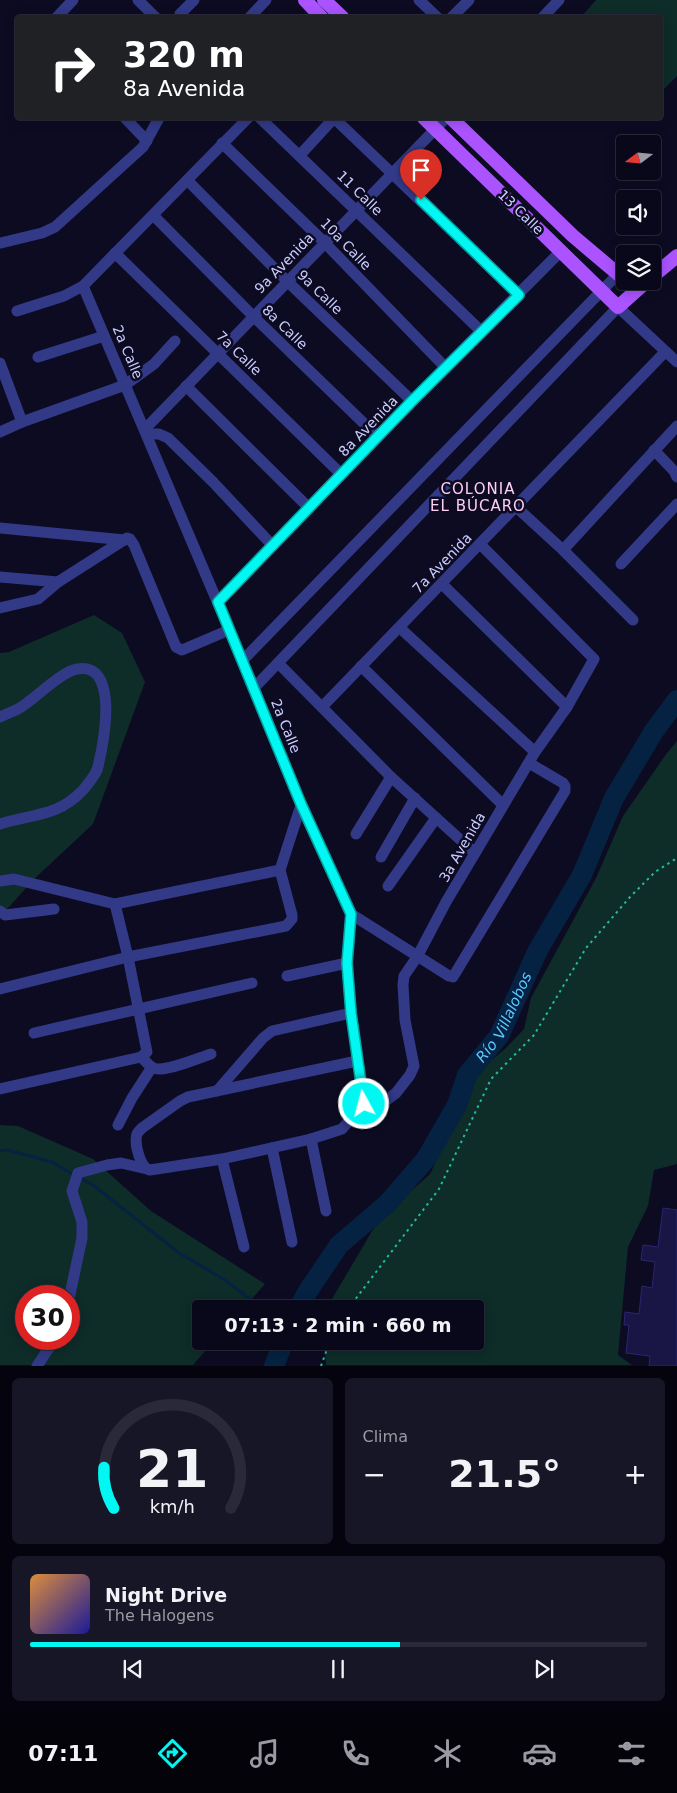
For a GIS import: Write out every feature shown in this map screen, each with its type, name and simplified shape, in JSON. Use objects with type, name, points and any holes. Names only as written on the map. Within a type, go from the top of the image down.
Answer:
[{"type":"main road","points":[[305,0],[319,15]]},
{"type":"main road","points":[[324,0],[340,15]]},
{"type":"main road","name":"13 Calle","points":[[426,120],[618,307]]},
{"type":"main road","name":"13 Calle","points":[[453,120],[573,236],[616,273]]},
{"type":"main road","points":[[661,269],[677,256]]},
{"type":"main road","points":[[618,307],[623,290]]},
{"type":"street","points":[[59,15],[74,0]]},
{"type":"street","points":[[138,0],[153,15]]},
{"type":"street","points":[[180,14],[194,0]]},
{"type":"street","points":[[252,15],[266,0]]},
{"type":"street","points":[[419,0],[435,15]]},
{"type":"street","points":[[455,15],[469,0]]},
{"type":"street","points":[[545,15],[559,0]]},
{"type":"street","points":[[127,120],[147,142]]},
{"type":"street","points":[[1,243],[42,233],[55,227],[143,147],[158,120]]},
{"type":"street","points":[[17,311],[64,296],[83,286],[246,120]]},
{"type":"street","name":"11 Calle","points":[[262,120],[482,332]]},
{"type":"street","points":[[300,155],[332,120]]},
{"type":"street","points":[[336,120],[519,295]]},
{"type":"street","name":"9a Avenida","points":[[146,432],[217,353],[444,120]]},
{"type":"street","name":"10a Calle","points":[[222,143],[324,242],[446,368]]},
{"type":"street","name":"9a Calle","points":[[188,180],[287,281],[412,401]]},
{"type":"street","name":"8a Calle","points":[[153,215],[253,316],[378,437]]},
{"type":"street","name":"8a Avenida","points":[[218,602],[412,401],[561,251]]},
{"type":"street","name":"7a Calle","points":[[115,253],[341,474]]},
{"type":"street","points":[[242,660],[601,291],[616,285]]},
{"type":"street","name":"2a Calle","points":[[83,286],[218,602],[301,804],[351,914],[347,963],[351,1013],[364,1104]]},
{"type":"street","points":[[254,688],[618,307],[677,362]]},
{"type":"street","points":[[38,357],[104,336]]},
{"type":"street","points":[[0,432],[22,422],[125,385],[154,364],[175,341]]},
{"type":"street","name":"7a Avenida","points":[[322,707],[665,352]]},
{"type":"street","points":[[0,363],[22,422]]},
{"type":"street","points":[[186,386],[309,508]]},
{"type":"street","points":[[564,550],[677,426]]},
{"type":"street","points":[[146,432],[168,438],[213,482],[272,545]]},
{"type":"street","points":[[654,450],[674,471],[677,477]]},
{"type":"street","points":[[621,564],[677,504]]},
{"type":"street","points":[[515,506],[564,550],[633,620]]},
{"type":"street","points":[[0,528],[130,539],[178,649],[182,650],[229,630]]},
{"type":"street","points":[[0,608],[38,598],[58,582],[125,540]]},
{"type":"street","name":"3a Avenida","points":[[364,1104],[388,1099],[396,1093],[410,1075],[414,1066],[405,1020],[404,976],[417,957],[475,853],[535,752],[567,707],[594,662],[593,658],[480,544]]},
{"type":"street","points":[[0,577],[58,582]]},
{"type":"street","points":[[442,584],[567,707]]},
{"type":"street","points":[[400,628],[535,752]]},
{"type":"street","points":[[278,663],[392,777],[475,853]]},
{"type":"street","points":[[361,666],[503,805]]},
{"type":"street","points":[[0,717],[17,710],[66,674],[76,669],[88,669],[94,672],[101,680],[105,690],[104,736],[97,770],[82,791],[52,812],[0,824]]},
{"type":"street","points":[[351,914],[417,957],[453,977],[565,791],[563,783],[529,764]]},
{"type":"street","points":[[356,834],[392,777]]},
{"type":"street","points":[[381,857],[415,798]]},
{"type":"street","points":[[0,989],[128,957],[286,926],[292,919],[292,915],[280,870],[301,804]]},
{"type":"street","points":[[388,886],[436,818]]},
{"type":"street","points":[[0,881],[14,880],[115,904],[280,870]]},
{"type":"street","points":[[0,1089],[145,1055],[147,1049],[139,1008],[115,904]]},
{"type":"street","points":[[0,912],[5,915],[54,909]]},
{"type":"street","points":[[286,976],[347,963]]},
{"type":"street","points":[[34,1033],[252,983]]},
{"type":"street","points":[[217,1092],[263,1038],[272,1031],[351,1013]]},
{"type":"street","points":[[141,1057],[152,1067],[158,1069],[171,1067],[211,1054]]},
{"type":"street","points":[[148,1170],[141,1164],[136,1136],[142,1128],[180,1101],[188,1097],[357,1061]]},
{"type":"street","points":[[118,1125],[132,1098],[152,1067]]},
{"type":"street","points":[[72,1285],[82,1238],[82,1229],[72,1191],[77,1175],[83,1171],[121,1163],[148,1170],[222,1159],[311,1139],[342,1129],[364,1104]]},
{"type":"street","points":[[311,1139],[326,1211]]},
{"type":"street","points":[[272,1148],[292,1242]]},
{"type":"street","points":[[222,1159],[244,1247]]},
{"type":"street","points":[[37,1366],[48,1350]]},
{"type":"path","points":[[355,1300],[439,1189],[491,1079],[534,1035],[586,948],[630,897],[655,872],[677,858]]},
{"type":"path","points":[[321,1366],[327,1350]]},
{"type":"green space","points":[[596,0],[677,0],[677,76],[663,90],[663,15],[583,15]]},
{"type":"green space","points":[[94,615],[122,633],[145,682],[93,824],[33,880],[0,917],[0,653],[9,652]]},
{"type":"green space","points":[[677,741],[677,1164],[654,1170],[648,1206],[628,1247],[618,1355],[632,1365],[326,1365],[325,1350],[484,1350],[484,1300],[331,1300],[378,1221],[430,1174],[478,1071],[505,1049],[524,1029],[531,998],[596,878],[623,816]]},
{"type":"green space","points":[[0,1125],[18,1126],[93,1159],[151,1211],[265,1284],[251,1300],[192,1300],[192,1350],[206,1350],[193,1365],[0,1365]]},
{"type":"building","points":[[663,1208],[677,1210],[677,1366],[649,1366],[650,1356],[626,1353],[629,1325],[624,1325],[625,1312],[639,1314],[642,1286],[652,1288],[655,1262],[641,1260],[643,1245],[658,1247]]},
{"type":"waterway","name":"Río Villalobos","points":[[303,1300],[339,1245],[388,1203],[426,1159],[457,1105],[467,1075],[499,1036],[538,950],[582,875],[614,798],[654,731],[677,700]]},
{"type":"waterway","points":[[0,1151],[7,1150],[52,1162],[74,1175]]},
{"type":"waterway","points":[[80,1178],[93,1185],[179,1253],[225,1280],[251,1300]]},
{"type":"waterway","name":"Río Villalobos","points":[[274,1366],[280,1350]]},
{"type":"district","name":"COLONIA EL BÚCARO","points":[[478,498]]},
{"type":"route","points":[[364,1104],[351,1013],[347,963],[351,914],[301,804],[218,602],[412,401],[519,295],[421,200]]}]
